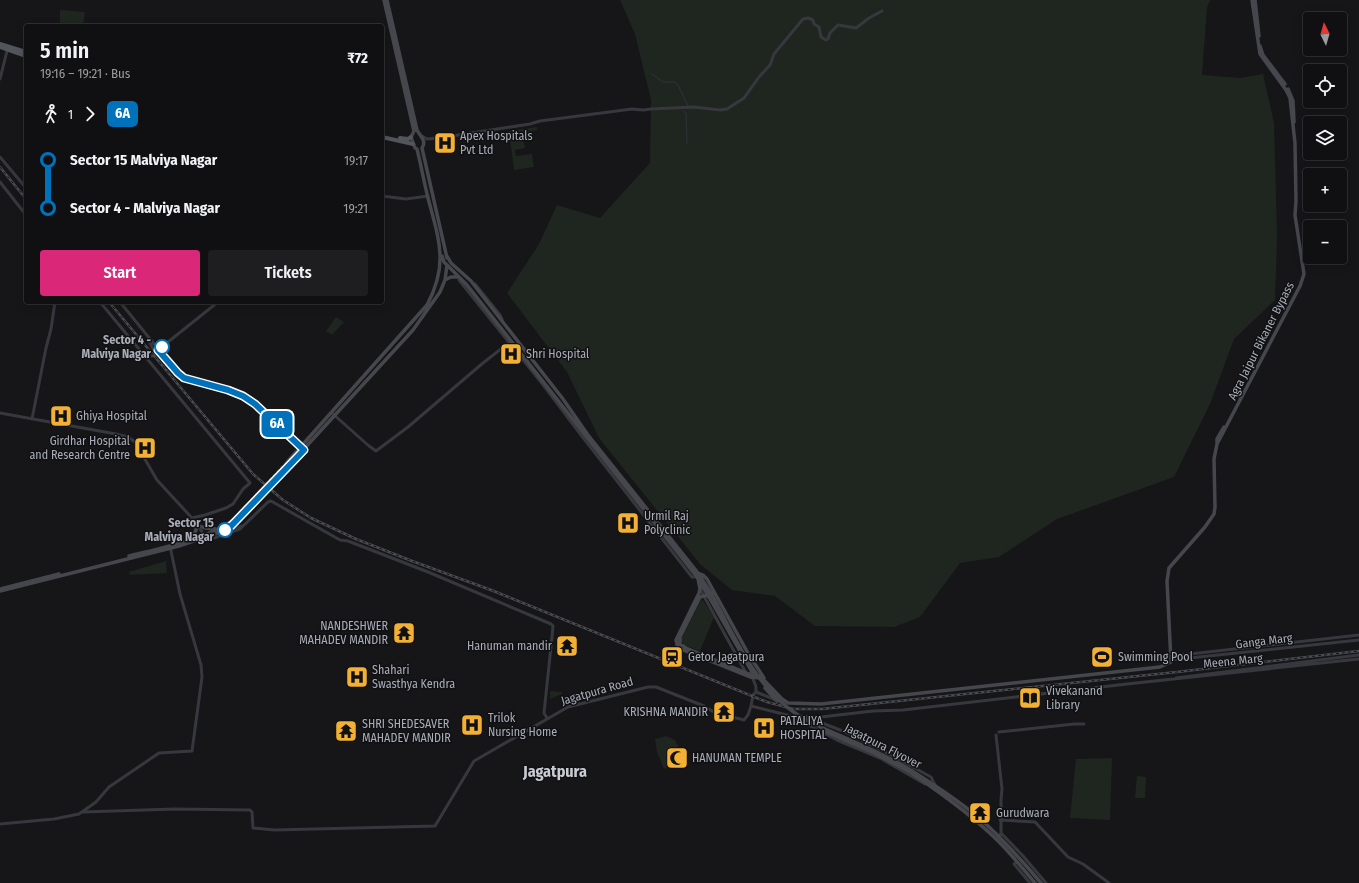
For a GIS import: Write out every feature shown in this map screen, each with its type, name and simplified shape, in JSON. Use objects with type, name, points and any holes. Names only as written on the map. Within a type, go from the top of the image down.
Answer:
[{"type":"main road","points":[[290,462],[427,305],[435,290],[440,266],[440,251],[417,149],[413,144],[412,135],[414,131],[386,0]]},
{"type":"main road","name":"Agra Jaipur Bikaner Bypass","points":[[1172,658],[1167,581],[1169,568],[1214,514],[1214,459],[1217,444],[1302,282],[1304,274],[1295,215],[1296,172],[1294,110],[1291,93],[1265,59],[1261,49],[1254,1]]},
{"type":"main road","points":[[333,414],[412,330],[434,300],[444,282],[447,263],[447,256],[423,147],[387,6]]},
{"type":"main road","points":[[0,44],[24,55]]},
{"type":"main road","points":[[0,47],[24,52]]},
{"type":"main road","points":[[384,136],[403,139],[412,135],[420,135]]},
{"type":"main road","points":[[384,137],[413,144]]},
{"type":"main road","points":[[417,149],[423,147]]},
{"type":"main road","points":[[440,251],[447,263],[467,285],[573,422],[697,575],[700,589],[676,640],[678,648],[749,675],[762,677]]},
{"type":"main road","points":[[440,266],[447,263]]},
{"type":"main road","points":[[447,263],[470,280],[563,399],[586,437]]},
{"type":"main road","points":[[444,282],[451,276],[459,277]]},
{"type":"main road","points":[[467,285],[470,280]]},
{"type":"main road","points":[[0,590],[170,547],[206,535],[238,517],[232,525],[220,532],[206,535],[184,541],[170,547]]},
{"type":"main road","points":[[232,525],[234,529]]},
{"type":"main road","points":[[184,541],[195,533],[199,526],[218,529]]},
{"type":"main road","points":[[697,575],[703,575],[707,579],[762,677],[788,703],[821,704],[1160,667],[1168,664],[1172,658]]},
{"type":"main road","name":"Jagatpura Flyover","points":[[697,575],[754,671],[765,686],[780,701],[807,720],[885,756],[922,779]]},
{"type":"main road","points":[[710,596],[704,595],[700,597],[680,637],[680,644],[749,675]]},
{"type":"main road","points":[[922,779],[927,775]]},
{"type":"main road","points":[[922,779],[998,836],[1035,883]]},
{"type":"main road","points":[[922,779],[935,785],[983,822],[998,836],[1041,883]]},
{"type":"street","points":[[420,135],[430,139],[512,127],[540,121],[632,109],[643,110],[694,107],[720,110],[727,109],[744,98],[759,77],[770,65],[774,54],[802,19],[808,18],[813,20],[814,24],[819,27],[821,37],[826,40],[838,25],[856,28],[869,18],[882,11]]},
{"type":"street","points":[[0,79],[7,48]]},
{"type":"street","points":[[423,147],[430,139]]},
{"type":"street","points":[[0,157],[24,186]]},
{"type":"street","points":[[0,182],[2,187],[24,213]]},
{"type":"street","points":[[384,196],[406,199],[428,196]]},
{"type":"street","points":[[333,414],[376,451],[408,427],[510,341],[459,280],[459,277]]},
{"type":"street","points":[[32,419],[51,329],[55,304]]},
{"type":"street","points":[[102,304],[250,483],[243,489],[232,504],[226,508],[192,518]]},
{"type":"street","points":[[122,304],[149,339],[157,352],[184,378],[228,390],[243,396],[255,404],[302,449]]},
{"type":"street","points":[[157,352],[216,304]]},
{"type":"street","points":[[138,348],[140,348],[151,358],[156,369]]},
{"type":"street","points":[[0,413],[131,438],[157,480],[209,538],[214,538],[240,529],[246,525],[268,502],[271,501],[340,540],[348,541],[413,566],[551,624],[553,626],[552,642],[544,713],[547,718]]},
{"type":"street","points":[[586,437],[692,576],[697,575]]},
{"type":"street","points":[[206,535],[214,536],[246,525]]},
{"type":"street","points":[[0,824],[64,818],[79,814],[96,802],[109,787],[159,753],[192,751],[202,677],[180,594],[170,547]]},
{"type":"street","points":[[700,589],[749,675],[756,692],[773,700],[788,703]]},
{"type":"street","name":"Ganga Marg","points":[[1172,658],[1359,635]]},
{"type":"street","name":"Ganga Marg","points":[[1172,658],[1359,640]]},
{"type":"street","name":"Meena Marg","points":[[1354,658],[1359,655]]},
{"type":"street","name":"Meena Marg","points":[[804,715],[821,717],[873,711],[903,710],[1175,679],[1177,677],[1333,660],[1359,659]]},
{"type":"street","name":"Jagatpura Road","points":[[83,812],[175,809],[250,810],[252,812],[253,828],[276,830],[435,826],[467,769],[474,761],[568,707],[648,686],[704,706],[712,711],[744,720],[748,715],[753,695],[756,692]]},
{"type":"street","points":[[751,706],[791,716],[837,740],[880,758],[930,786]]},
{"type":"street","points":[[791,716],[804,715],[869,744],[927,775],[933,780],[935,785]]},
{"type":"street","points":[[1046,883],[1023,856],[998,836],[1002,789],[997,733],[1084,724]]},
{"type":"street","points":[[1000,820],[1035,822],[1068,857],[1083,864],[1109,883]]},
{"type":"street","points":[[1017,862],[1014,864],[1030,883]]},
{"type":"shaded area","points":[[620,0],[1210,0],[1207,8],[1202,75],[1240,78],[1263,74],[1274,123],[1277,235],[1275,300],[1234,339],[1210,404],[1174,477],[1057,519],[999,557],[960,563],[920,617],[894,627],[815,626],[775,596],[732,590],[700,564],[599,438],[567,372],[507,293],[539,244],[557,205],[600,218],[650,163],[651,100],[635,34]]},
{"type":"shaded area","points":[[60,10],[85,12],[83,24],[60,24]]},
{"type":"shaded area","points":[[537,127],[537,130],[513,135],[514,140],[523,139],[525,148],[515,150],[516,156],[532,154],[534,167],[514,170],[509,131]]},
{"type":"shaded area","points":[[336,317],[344,322],[332,335],[326,331]]},
{"type":"shaded area","points":[[166,561],[167,573],[130,575],[129,572]]},
{"type":"shaded area","points":[[702,599],[714,617],[700,651],[684,645],[681,640]]},
{"type":"shaded area","name":"Swimming Pool","points":[[1105,650],[1107,663],[1098,663],[1096,651]]},
{"type":"shaded area","points":[[550,691],[562,692],[562,694],[550,699]]},
{"type":"shaded area","points":[[666,736],[675,740],[680,750],[672,764],[664,769],[657,752],[655,739]]},
{"type":"shaded area","points":[[1112,758],[1110,820],[1070,818],[1076,759]]},
{"type":"shaded area","points":[[1137,776],[1146,777],[1145,798],[1135,798]]},
{"type":"waterway","points":[[652,74],[663,82],[675,82],[678,85],[688,106]]},
{"type":"waterway","points":[[684,111],[686,114],[687,143]]},
{"type":"tunnel","points":[[151,357],[155,354]]},
{"type":"tunnel","points":[[236,517],[288,461]]},
{"type":"tunnel","points":[[239,518],[291,463]]},
{"type":"railway","points":[[0,167],[24,197]]},
{"type":"railway","points":[[111,304],[253,474],[283,500],[311,518],[356,539],[491,590],[767,702],[793,709],[822,709],[1177,672],[1359,651]]},
{"type":"bus line","name":"6A","points":[[162,347],[158,350],[181,377],[210,384],[243,396],[265,412],[304,450],[232,525],[225,530]]},
{"type":"place","name":"Apex Hospitals Pvt Ltd","points":[[445,143]]},
{"type":"place","name":"Sector 4 - Malviya Nagar","points":[[162,347]]},
{"type":"place","name":"Shri Hospital","points":[[511,354]]},
{"type":"place","name":"Ghiya Hospital","points":[[61,416]]},
{"type":"place","name":"Girdhar Hospital and Research Centre","points":[[145,448]]},
{"type":"place","name":"Urmil Raj Polyclinic","points":[[628,523]]},
{"type":"place","name":"Sector 15 Malviya Nagar","points":[[225,530]]},
{"type":"place","name":"NANDESHWER MAHADEV MANDIR","points":[[404,633]]},
{"type":"place","name":"Hanuman mandir","points":[[567,646]]},
{"type":"place","name":"Getor Jagatpura","points":[[672,657]]},
{"type":"place","name":"Swimming Pool","points":[[1102,657]]},
{"type":"place","name":"Shahari Swasthya Kendra","points":[[357,677]]},
{"type":"place","name":"Vivekanand Library","points":[[1030,698]]},
{"type":"place","name":"KRISHNA MANDIR","points":[[724,712]]},
{"type":"place","name":"Trilok Nursing Home","points":[[472,725]]},
{"type":"place","name":"PATALIYA HOSPITAL","points":[[764,728]]},
{"type":"place","name":"SHRI SHEDESAVER MAHADEV MANDIR","points":[[346,731]]},
{"type":"place","name":"HANUMAN TEMPLE","points":[[677,758]]},
{"type":"place","name":"Gurudwara","points":[[980,813]]},
{"type":"district","name":"Jagatpura","points":[[555,771]]}]
